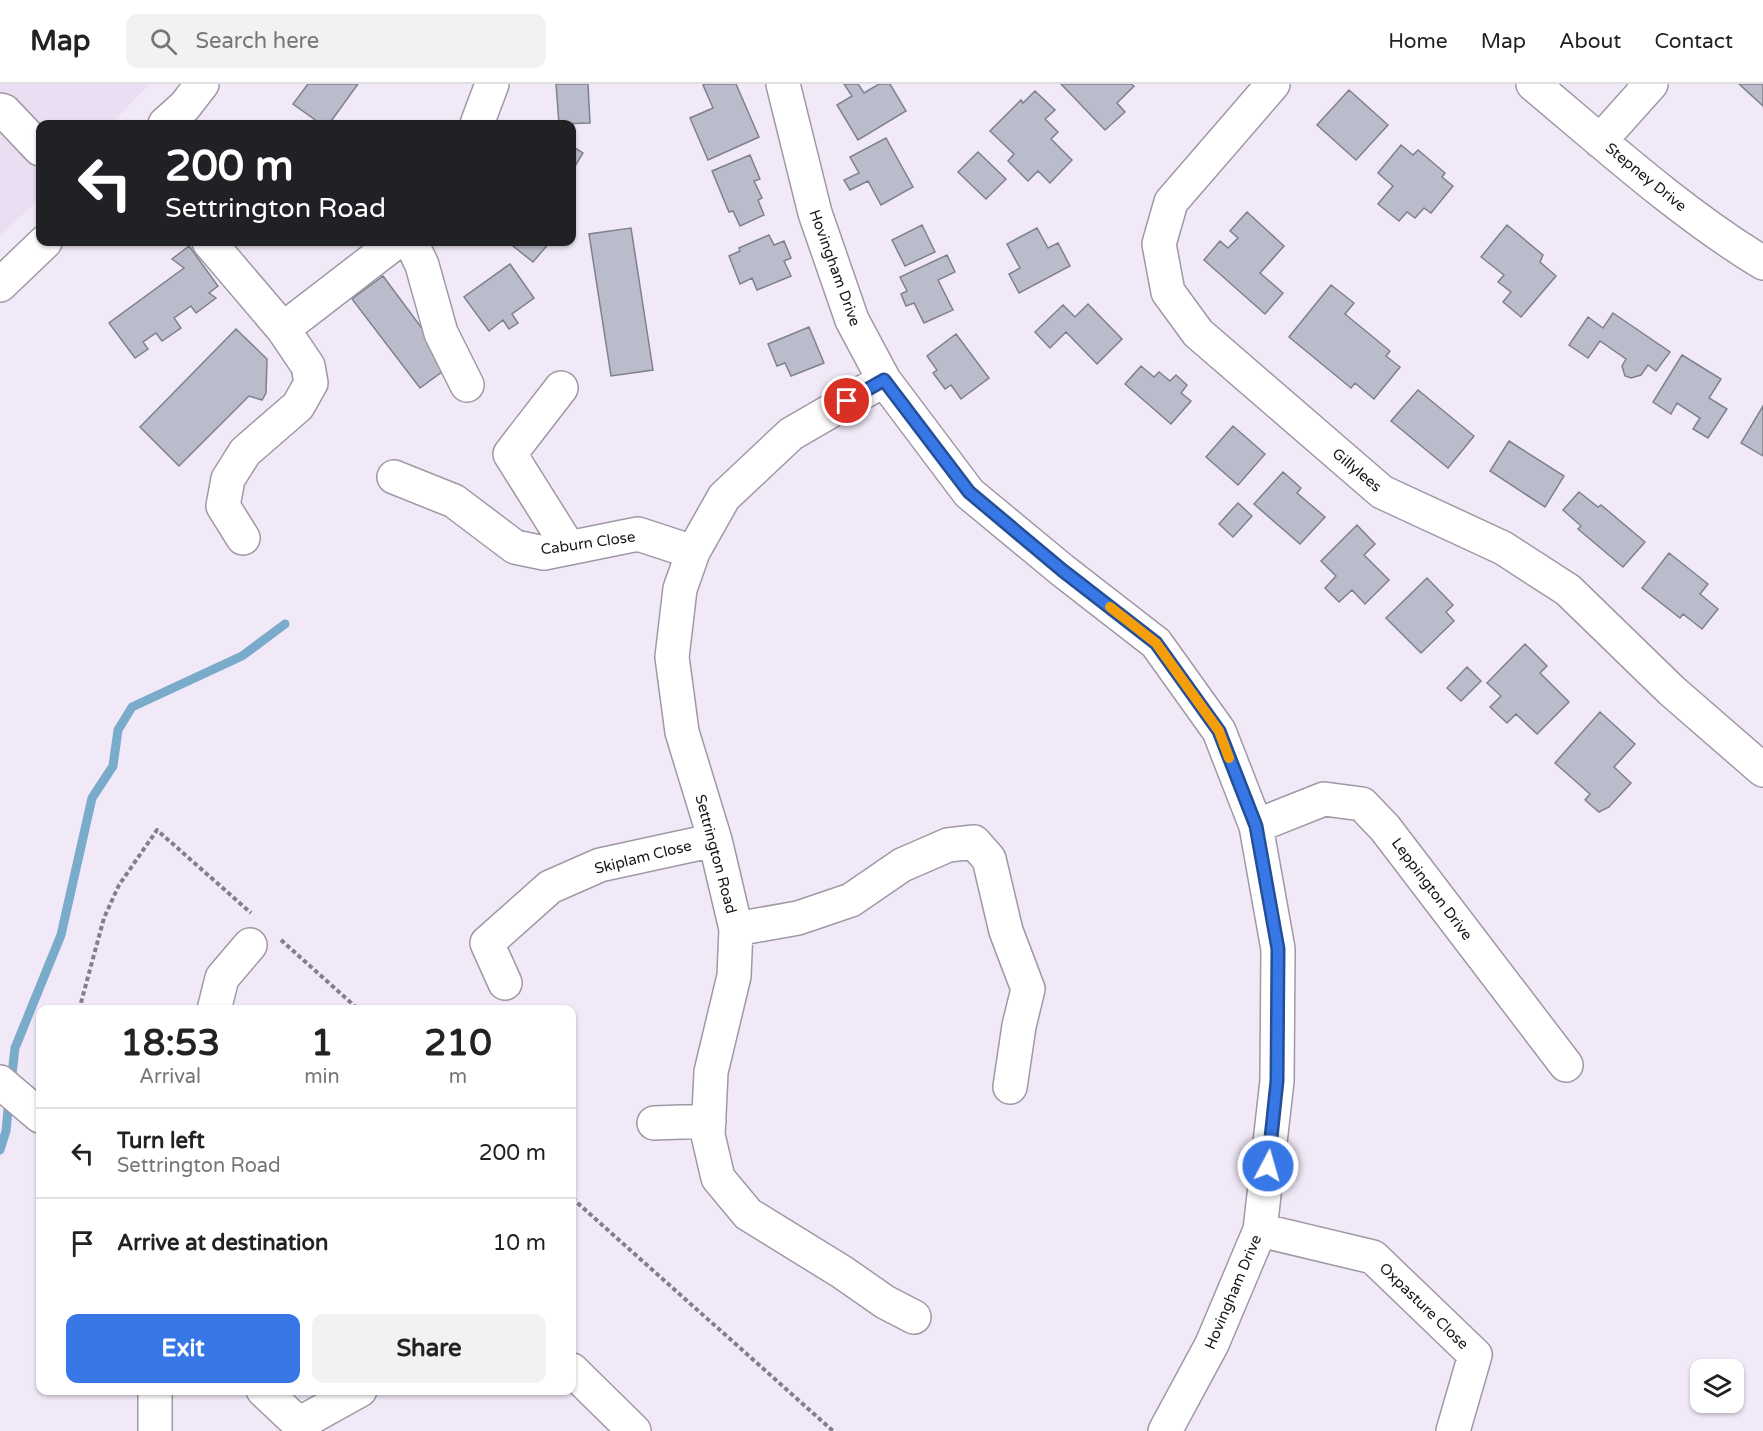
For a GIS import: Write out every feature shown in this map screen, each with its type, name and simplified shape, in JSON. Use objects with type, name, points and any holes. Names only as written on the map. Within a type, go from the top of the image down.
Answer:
[{"type":"street","points":[[169,120],[185,106],[202,84]]},
{"type":"street","points":[[478,120],[492,84]]},
{"type":"street","name":"Hovingham Drive","points":[[783,84],[815,213],[852,320],[884,380],[969,492],[1062,570],[1156,643],[1219,731],[1256,826],[1278,949],[1277,1081],[1260,1230],[1212,1344],[1165,1431]]},
{"type":"street","name":"Gillylees","points":[[1272,84],[1171,202],[1159,244],[1168,292],[1198,333],[1382,492],[1503,548],[1568,590],[1672,691],[1763,770]]},
{"type":"street","name":"Stepney Drive","points":[[1533,84],[1600,141],[1724,239],[1763,263]]},
{"type":"street","points":[[1600,141],[1652,84]]},
{"type":"street","points":[[0,111],[4,111],[36,145]]},
{"type":"street","points":[[0,285],[41,246]]},
{"type":"street","points":[[212,246],[283,329],[308,366],[311,383],[298,406],[245,452],[228,479],[223,506],[243,538]]},
{"type":"street","points":[[283,329],[391,246]]},
{"type":"street","points":[[413,246],[422,264],[441,333],[468,385]]},
{"type":"street","name":"Settrington Road","points":[[884,380],[791,434],[724,497],[693,552],[680,589],[672,657],[682,732],[715,840],[736,930],[734,976],[711,1072],[708,1135],[718,1178],[748,1215],[842,1272],[885,1302],[914,1317]]},
{"type":"street","points":[[561,388],[510,454],[569,549]]},
{"type":"street","name":"Caburn Close","points":[[394,477],[454,501],[515,547],[544,553],[638,534],[693,552]]},
{"type":"street","name":"Leppington Drive","points":[[1256,826],[1324,799],[1362,804],[1385,828],[1566,1065]]},
{"type":"street","name":"Skiplam Close","points":[[505,983],[487,943],[550,887],[600,865],[715,840]]},
{"type":"street","points":[[736,930],[798,918],[851,900],[902,865],[948,845],[974,842],[989,859],[1006,931],[1028,989],[1019,1026],[1010,1087]]},
{"type":"street","points":[[215,1005],[222,978],[250,945]]},
{"type":"street","points":[[7,1088],[36,1113]]},
{"type":"street","points":[[654,1123],[709,1121]]},
{"type":"street","name":"Oxpasture Close","points":[[1260,1230],[1373,1257],[1475,1355],[1453,1431]]},
{"type":"street","points":[[576,1374],[634,1431]]},
{"type":"street","points":[[155,1395],[155,1431]]},
{"type":"street","points":[[268,1395],[301,1428],[352,1395]]},
{"type":"path","points":[[80,1005],[104,918],[119,885],[158,830]]},
{"type":"path","points":[[576,1202],[833,1431]]},
{"type":"shaded area","points":[[0,84],[149,84],[115,120],[36,120],[36,202],[0,236]]},
{"type":"building","points":[[308,84],[358,84],[332,120],[315,120],[293,104]]},
{"type":"building","points":[[556,84],[588,84],[590,123],[559,120]]},
{"type":"building","points":[[736,84],[759,137],[708,160],[690,118],[713,108],[703,85]]},
{"type":"building","points":[[844,84],[858,84],[864,93],[879,84],[890,84],[906,111],[858,140],[837,105],[852,96]]},
{"type":"building","points":[[1061,84],[1131,84],[1134,86],[1117,103],[1125,112],[1105,130]]},
{"type":"building","points":[[1739,84],[1763,84],[1763,106]]},
{"type":"building","points":[[1349,90],[1388,125],[1356,160],[1317,125]]},
{"type":"building","points":[[1035,91],[1055,110],[1045,119],[1058,132],[1051,139],[1072,160],[1050,183],[1038,171],[1028,181],[1008,161],[1014,154],[990,131],[1021,100],[1023,103]]},
{"type":"building","points":[[886,138],[913,187],[881,205],[868,181],[850,190],[844,180],[859,173],[850,157]]},
{"type":"building","points":[[1401,145],[1413,155],[1418,150],[1445,173],[1442,177],[1453,186],[1431,213],[1424,208],[1415,218],[1407,212],[1399,221],[1378,204],[1393,186],[1378,173]]},
{"type":"building","points":[[576,149],[583,153],[576,164]]},
{"type":"building","points":[[978,152],[1006,179],[986,199],[958,172]]},
{"type":"building","points":[[750,155],[760,179],[754,181],[762,198],[758,200],[764,215],[740,226],[733,211],[729,212],[712,171]]},
{"type":"building","points":[[1247,212],[1284,246],[1260,273],[1283,293],[1265,314],[1204,260],[1220,241],[1228,248],[1238,238],[1230,231]]},
{"type":"building","points":[[922,225],[935,252],[905,266],[892,240]]},
{"type":"building","points":[[1507,225],[1543,255],[1540,262],[1556,276],[1521,317],[1503,302],[1511,292],[1498,282],[1504,275],[1481,257]]},
{"type":"building","points":[[631,228],[653,370],[611,376],[589,234]]},
{"type":"building","points":[[1037,228],[1048,248],[1058,243],[1070,266],[1019,293],[1009,274],[1020,268],[1007,244]]},
{"type":"building","points":[[769,235],[774,245],[784,241],[791,258],[784,261],[791,276],[757,290],[752,278],[740,284],[729,256],[740,251],[739,248]]},
{"type":"building","points":[[189,246],[218,286],[209,293],[216,298],[196,313],[191,306],[174,318],[181,328],[162,341],[156,333],[143,342],[148,349],[135,358],[109,323],[184,268],[172,259]]},
{"type":"building","points":[[513,246],[547,246],[533,262]]},
{"type":"building","points":[[947,255],[955,272],[938,280],[953,310],[924,323],[914,303],[906,306],[901,294],[907,291],[900,277]]},
{"type":"building","points":[[510,264],[534,298],[512,314],[518,323],[509,329],[503,320],[489,331],[464,297]]},
{"type":"building","points":[[383,276],[450,366],[420,388],[352,299]]},
{"type":"building","points":[[1331,285],[1354,303],[1345,314],[1390,351],[1386,356],[1400,367],[1374,399],[1355,383],[1351,388],[1289,337]]},
{"type":"building","points":[[1088,304],[1122,339],[1097,364],[1066,332],[1050,348],[1035,332],[1063,305],[1075,317]]},
{"type":"building","points":[[1613,313],[1670,352],[1656,371],[1648,365],[1641,375],[1631,378],[1625,376],[1622,366],[1626,359],[1600,341],[1588,358],[1569,345],[1588,317],[1603,328]]},
{"type":"building","points":[[809,327],[824,363],[791,376],[785,363],[777,366],[768,344]]},
{"type":"building","points":[[236,329],[267,359],[266,393],[262,400],[249,396],[179,466],[140,427]]},
{"type":"building","points":[[956,334],[989,378],[961,399],[951,385],[945,389],[933,373],[937,370],[927,356]]},
{"type":"building","points":[[1682,355],[1721,379],[1709,398],[1727,409],[1708,438],[1693,429],[1700,418],[1677,403],[1671,414],[1653,402]]},
{"type":"building","points":[[1141,366],[1154,377],[1159,372],[1170,381],[1176,375],[1187,385],[1181,393],[1191,401],[1171,424],[1125,384]]},
{"type":"building","points":[[1418,390],[1474,436],[1448,468],[1391,421]]},
{"type":"building","points":[[1763,406],[1763,456],[1741,443]]},
{"type":"building","points":[[1233,426],[1265,454],[1238,485],[1206,457]]},
{"type":"building","points":[[1509,441],[1564,476],[1545,507],[1490,471]]},
{"type":"building","points":[[1283,472],[1301,488],[1297,493],[1325,517],[1300,544],[1254,504]]},
{"type":"building","points":[[1579,492],[1598,507],[1601,505],[1645,542],[1623,567],[1578,529],[1581,526],[1563,510]]},
{"type":"building","points":[[1238,503],[1252,516],[1233,537],[1219,524]]},
{"type":"building","points":[[1357,525],[1375,544],[1364,555],[1389,580],[1365,604],[1352,590],[1339,602],[1325,588],[1336,576],[1321,561]]},
{"type":"building","points":[[1669,553],[1708,584],[1700,594],[1718,609],[1702,629],[1683,614],[1680,618],[1642,588]]},
{"type":"building","points":[[1427,578],[1453,605],[1446,612],[1454,621],[1421,653],[1386,618]]},
{"type":"building","points":[[1525,644],[1547,666],[1540,673],[1569,702],[1537,734],[1516,714],[1507,723],[1490,707],[1501,696],[1487,683]]},
{"type":"building","points":[[1467,667],[1481,681],[1461,701],[1447,688]]},
{"type":"building","points":[[1600,712],[1635,744],[1614,767],[1631,783],[1609,807],[1599,812],[1585,800],[1590,794],[1555,763]]},
{"type":"waterway","points":[[11,1083],[15,1048],[61,935],[92,798],[113,766],[118,730],[132,707],[242,656],[285,624]]},
{"type":"waterway","points":[[0,1150],[6,1131],[9,1099]]},
{"type":"slow traffic","points":[[1110,607],[1156,643],[1219,731],[1229,758]]},
{"type":"route","points":[[847,401],[884,380],[969,492],[1062,570],[1156,643],[1219,731],[1256,826],[1278,949],[1277,1081],[1268,1166]]}]
